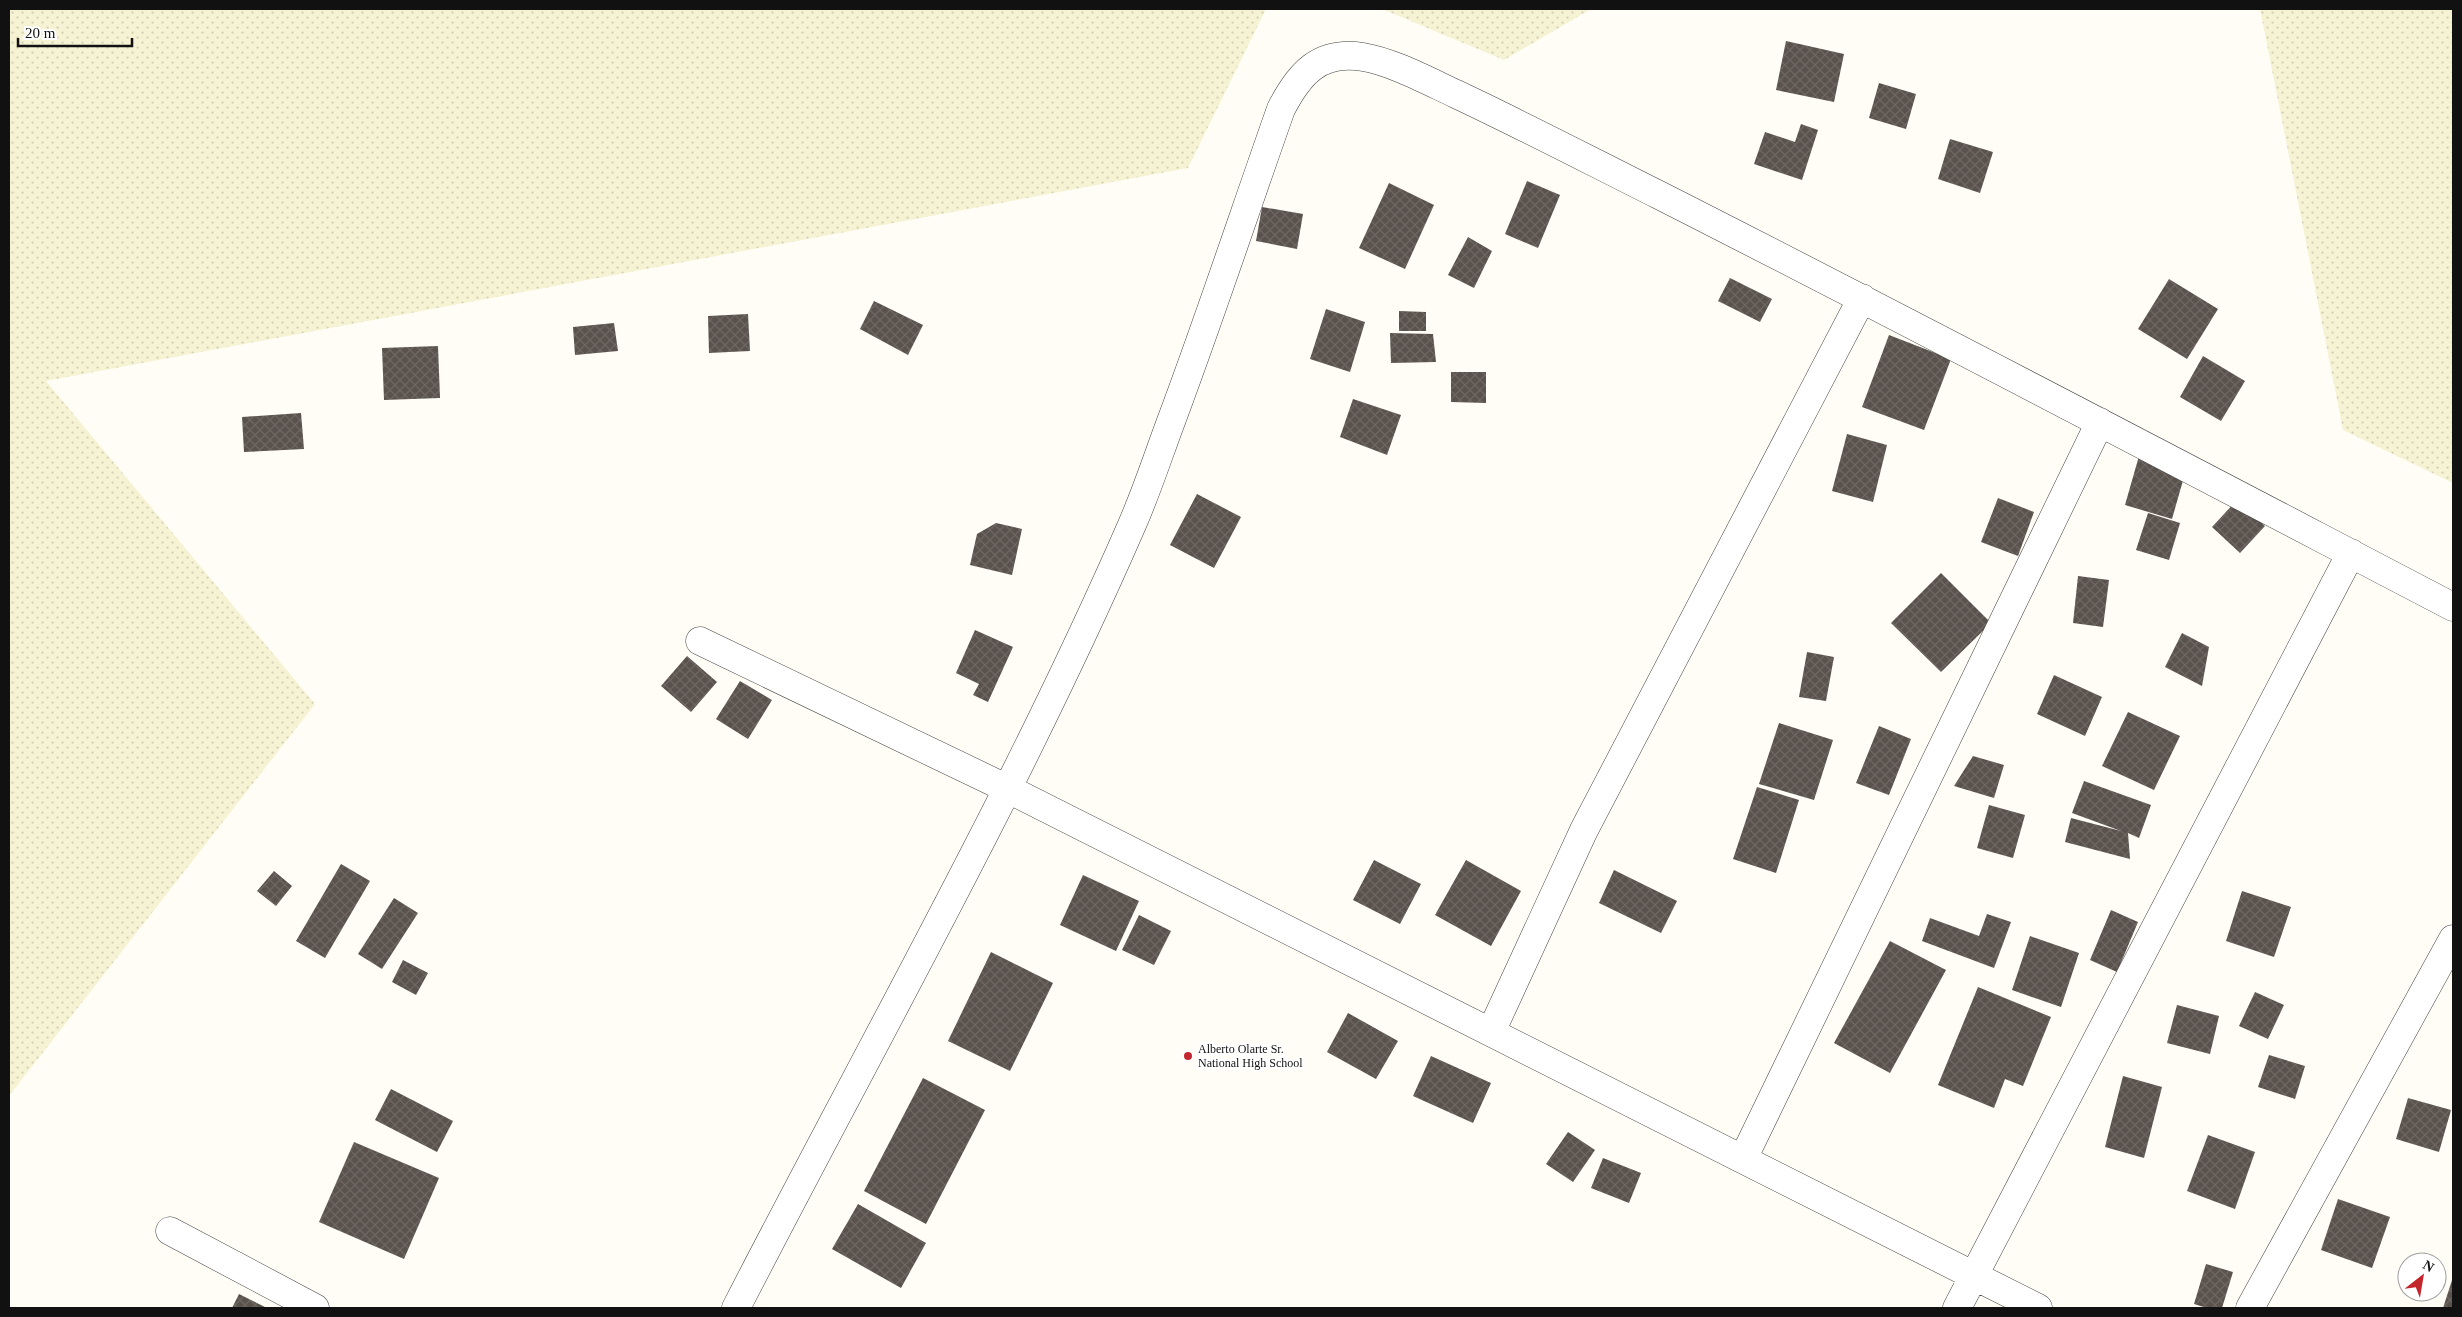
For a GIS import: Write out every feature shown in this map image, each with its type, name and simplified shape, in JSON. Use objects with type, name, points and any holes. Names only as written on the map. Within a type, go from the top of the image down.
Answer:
[{"type":"street","points":[[736,1308],[829,1127],[1008,789],[1133,524],[1194,360],[1281,109],[1295,82],[1316,64],[1337,55],[1365,57],[1415,75],[1482,106],[1862,298],[2453,607]]},
{"type":"street","points":[[1491,1032],[1584,830],[1862,298]]},
{"type":"street","points":[[1743,1159],[2100,422]]},
{"type":"street","points":[[1956,1308],[2351,553]]},
{"type":"street","points":[[700,641],[1008,789],[2038,1308]]},
{"type":"street","points":[[2250,1308],[2453,939]]},
{"type":"street","points":[[170,1231],[315,1308]]},
{"type":"shaded area","points":[[9,9],[1266,9],[1188,168],[46,381],[315,704],[9,1096]]},
{"type":"shaded area","points":[[1382,9],[1591,9],[1504,60]]},
{"type":"shaded area","points":[[2260,9],[2453,9],[2453,483],[2343,430]]},
{"type":"building","points":[[1786,41],[1844,54],[1834,102],[1776,90]]},
{"type":"building","points":[[1879,83],[1916,94],[1906,129],[1869,118]]},
{"type":"building","points":[[1801,124],[1818,130],[1802,180],[1754,164],[1765,132],[1795,142]]},
{"type":"building","points":[[1950,139],[1993,152],[1980,193],[1938,179]]},
{"type":"building","points":[[1527,181],[1560,195],[1538,248],[1505,234]]},
{"type":"building","points":[[1389,183],[1434,205],[1405,269],[1359,248]]},
{"type":"building","points":[[1262,207],[1303,214],[1297,249],[1256,241]]},
{"type":"building","points":[[1468,237],[1492,251],[1474,288],[1448,275]]},
{"type":"building","points":[[1730,278],[1772,299],[1760,322],[1718,301]]},
{"type":"building","points":[[2169,279],[2218,309],[2187,359],[2138,329]]},
{"type":"building","points":[[874,301],[923,325],[908,355],[860,329]]},
{"type":"building","points":[[1326,309],[1365,322],[1350,372],[1310,359]]},
{"type":"building","points":[[1399,311],[1426,312],[1426,331],[1399,331]]},
{"type":"building","points":[[748,314],[750,351],[709,353],[708,316]]},
{"type":"building","points":[[614,323],[618,351],[575,355],[573,327]]},
{"type":"building","points":[[1390,333],[1433,334],[1436,362],[1391,363]]},
{"type":"building","points":[[1889,335],[1951,359],[1924,430],[1862,407]]},
{"type":"building","points":[[438,346],[440,398],[384,400],[382,348]]},
{"type":"building","points":[[2203,356],[2245,381],[2221,421],[2180,397]]},
{"type":"building","points":[[1451,372],[1486,372],[1486,403],[1451,402]]},
{"type":"building","points":[[1353,399],[1401,415],[1387,455],[1340,437]]},
{"type":"building","points":[[301,413],[304,449],[244,452],[242,417]]},
{"type":"building","points":[[1847,434],[1887,445],[1873,502],[1832,491]]},
{"type":"building","points":[[2139,456],[2186,470],[2172,519],[2125,505]]},
{"type":"building","points":[[1197,494],[1241,517],[1214,568],[1170,545]]},
{"type":"building","points":[[1998,498],[2034,512],[2018,556],[1981,542]]},
{"type":"building","points":[[2237,500],[2265,526],[2240,553],[2212,527]]},
{"type":"building","points":[[2148,513],[2180,523],[2169,560],[2136,550]]},
{"type":"building","points":[[996,523],[1022,529],[1012,575],[970,565],[977,534]]},
{"type":"building","points":[[1941,573],[1991,623],[1941,672],[1891,623]]},
{"type":"building","points":[[2078,576],[2109,580],[2103,627],[2073,623]]},
{"type":"building","points":[[975,630],[1013,647],[988,702],[973,695],[979,684],[956,673]]},
{"type":"building","points":[[2182,633],[2209,647],[2202,686],[2165,667]]},
{"type":"building","points":[[1807,652],[1834,657],[1826,701],[1799,697]]},
{"type":"building","points":[[687,656],[717,682],[691,712],[661,686]]},
{"type":"building","points":[[2054,675],[2102,697],[2085,736],[2037,714]]},
{"type":"building","points":[[740,681],[772,700],[748,739],[716,719]]},
{"type":"building","points":[[2128,712],[2180,736],[2154,790],[2102,766]]},
{"type":"building","points":[[1779,723],[1833,740],[1814,800],[1759,784]]},
{"type":"building","points":[[1879,726],[1911,739],[1889,795],[1856,783]]},
{"type":"building","points":[[1973,756],[2004,765],[1994,798],[1954,786]]},
{"type":"building","points":[[2084,781],[2151,805],[2139,838],[2128,833],[2130,859],[2065,842],[2071,818],[2121,831],[2072,813]]},
{"type":"building","points":[[1757,787],[1799,800],[1776,873],[1733,859]]},
{"type":"building","points":[[1989,805],[2025,815],[2013,858],[1977,848]]},
{"type":"building","points":[[1374,860],[1421,884],[1400,924],[1353,900]]},
{"type":"building","points":[[1466,860],[1521,891],[1491,946],[1435,915]]},
{"type":"building","points":[[341,864],[370,881],[325,958],[296,941]]},
{"type":"building","points":[[1614,870],[1677,901],[1661,933],[1599,903]]},
{"type":"building","points":[[274,871],[292,886],[276,906],[257,891]]},
{"type":"building","points":[[1083,875],[1139,901],[1116,951],[1060,925]]},
{"type":"building","points":[[2242,891],[2291,907],[2274,957],[2226,941]]},
{"type":"building","points":[[394,898],[418,913],[382,969],[358,954]]},
{"type":"building","points":[[2111,910],[2138,922],[2117,972],[2090,960]]},
{"type":"building","points":[[1987,914],[2011,922],[1994,968],[1922,941],[1930,918],[1979,936]]},
{"type":"building","points":[[1139,915],[1171,931],[1154,965],[1122,950]]},
{"type":"building","points":[[2030,936],[2079,953],[2061,1007],[2012,990]]},
{"type":"building","points":[[1890,941],[1946,970],[1890,1073],[1834,1043]]},
{"type":"building","points":[[991,952],[1053,983],[1010,1071],[948,1041]]},
{"type":"building","points":[[403,960],[428,973],[416,995],[392,982]]},
{"type":"building","points":[[1978,987],[2051,1017],[2023,1086],[2005,1079],[1994,1108],[1938,1085]]},
{"type":"building","points":[[2255,992],[2284,1005],[2268,1039],[2239,1026]]},
{"type":"building","points":[[2177,1005],[2219,1016],[2210,1054],[2167,1043]]},
{"type":"building","points":[[1348,1013],[1398,1041],[1376,1079],[1327,1052]]},
{"type":"building","points":[[2269,1055],[2305,1066],[2295,1099],[2258,1087]]},
{"type":"building","points":[[1431,1056],[1491,1083],[1473,1123],[1413,1096]]},
{"type":"building","points":[[2123,1076],[2162,1087],[2144,1158],[2105,1147]]},
{"type":"building","points":[[923,1078],[985,1110],[926,1224],[864,1191]]},
{"type":"building","points":[[391,1089],[453,1121],[437,1152],[375,1120]]},
{"type":"building","points":[[2408,1098],[2451,1110],[2439,1152],[2396,1139]]},
{"type":"building","points":[[1568,1132],[1595,1150],[1573,1182],[1546,1164]]},
{"type":"building","points":[[2208,1135],[2255,1152],[2235,1209],[2187,1191]]},
{"type":"building","points":[[354,1142],[439,1178],[404,1259],[319,1222]]},
{"type":"building","points":[[1603,1158],[1641,1173],[1629,1203],[1591,1188]]},
{"type":"building","points":[[2338,1199],[2390,1217],[2372,1268],[2321,1250]]},
{"type":"building","points":[[858,1204],[926,1243],[901,1288],[832,1249]]},
{"type":"building","points":[[2206,1264],[2233,1272],[2222,1308],[2207,1308],[2194,1304]]},
{"type":"building","points":[[2453,1277],[2453,1308],[2443,1308],[2445,1302],[2447,1302]]},
{"type":"building","points":[[239,1294],[267,1308],[232,1308]]},
{"type":"place","name":"Alberto Olarte Sr. National High School","points":[[1188,1056]]}]
